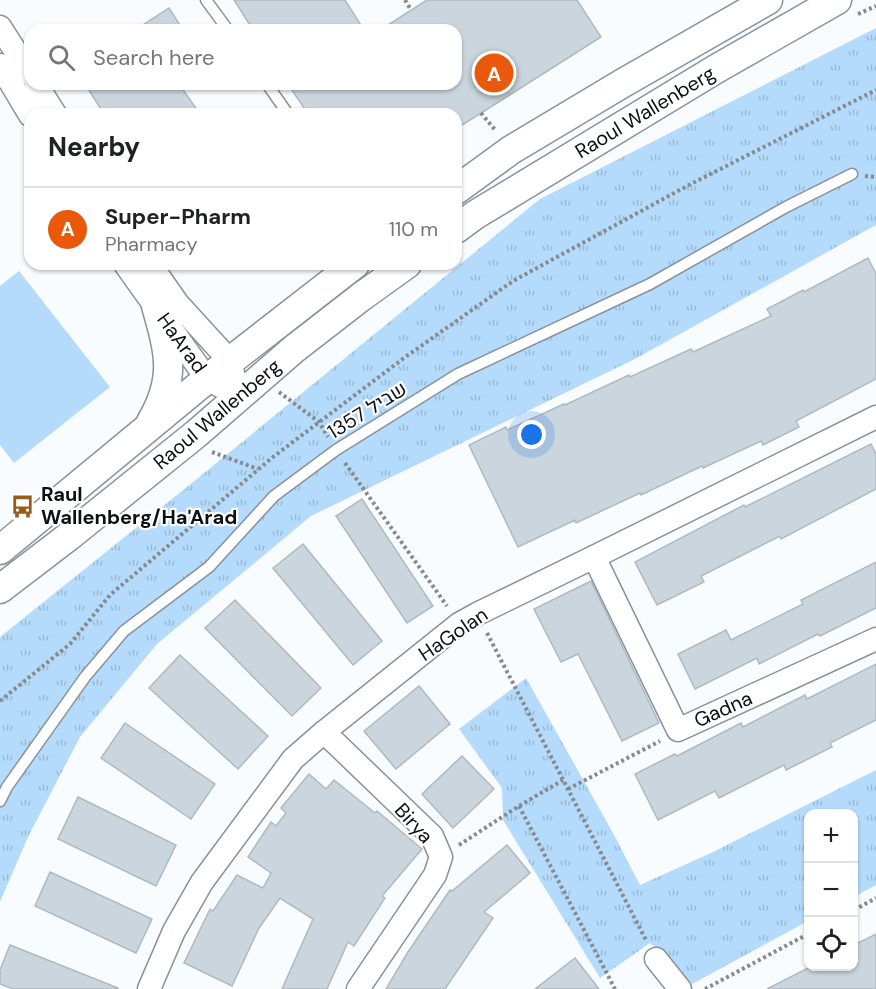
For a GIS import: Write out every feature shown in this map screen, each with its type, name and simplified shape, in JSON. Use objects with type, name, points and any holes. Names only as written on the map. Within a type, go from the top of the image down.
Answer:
[{"type":"street","name":"Raoul Wallenberg","points":[[462,186],[511,150],[768,0]]},
{"type":"street","name":"Raoul Wallenberg","points":[[462,225],[706,75],[837,0]]},
{"type":"street","points":[[0,27],[24,65]]},
{"type":"street","points":[[0,65],[26,108]]},
{"type":"street","points":[[40,90],[51,108]]},
{"type":"street","name":"HaArad","points":[[129,270],[207,379],[239,396]]},
{"type":"street","name":"HaArad","points":[[154,270],[178,304],[230,361],[239,396]]},
{"type":"street","name":"Raoul Wallenberg","points":[[0,550],[207,379],[347,270]]},
{"type":"street","name":"Raoul Wallenberg","points":[[0,590],[196,434],[319,329],[399,270]]},
{"type":"street","points":[[149,427],[159,409],[168,381],[169,369],[167,346],[156,306]]},
{"type":"street","name":"HaGolan","points":[[149,989],[174,931],[202,882],[293,759],[324,732],[468,619],[876,417]]},
{"type":"street","name":"Gadna","points":[[594,557],[678,730],[876,639]]},
{"type":"street","name":"Birya","points":[[324,732],[432,836],[441,857],[435,875],[358,989]]},
{"type":"street","points":[[656,959],[680,989]]},
{"type":"lane","points":[[206,0],[224,24]]},
{"type":"lane","points":[[271,90],[284,108]]},
{"type":"lane","name":"שביל 1357","points":[[0,801],[7,787],[78,687],[124,631],[209,567],[274,496],[336,450],[458,374],[650,284],[786,207],[852,174]]},
{"type":"path","points":[[405,0],[411,10]]},
{"type":"path","points":[[0,701],[70,644],[110,595],[259,469],[404,358],[513,281],[687,186],[876,90]]},
{"type":"path","points":[[268,372],[279,392],[319,422],[336,450],[468,619],[568,789],[656,959]]},
{"type":"path","points":[[196,434],[213,453],[259,469]]},
{"type":"path","points":[[568,789],[678,730]]},
{"type":"path","points":[[441,857],[563,780]]},
{"type":"path","points":[[519,806],[615,989]]},
{"type":"path","points":[[858,908],[876,898]]},
{"type":"path","points":[[705,989],[804,936]]},
{"type":"green space","points":[[876,28],[876,225],[635,359],[311,516],[157,644],[80,737],[28,837],[0,902],[0,637],[453,270],[462,270],[462,263],[540,199]]},
{"type":"green space","points":[[19,271],[110,387],[14,463],[0,445],[0,286]]},
{"type":"green space","points":[[526,678],[640,885],[713,852],[876,770],[876,885],[858,895],[858,809],[804,809],[804,923],[692,984],[650,943],[600,978],[503,820],[502,788],[459,729]]},
{"type":"building","points":[[234,0],[345,0],[360,24],[249,24]]},
{"type":"building","points":[[427,0],[577,0],[601,37],[462,125],[462,108],[304,108],[292,90],[462,90],[462,24],[389,24]]},
{"type":"building","points":[[169,8],[179,24],[144,24]]},
{"type":"building","points":[[89,90],[183,90],[196,108],[100,108]]},
{"type":"building","points":[[868,258],[876,274],[876,379],[796,421],[799,427],[763,445],[761,441],[576,523],[575,520],[518,547],[469,445],[506,427],[507,430],[691,349],[693,352],[771,316],[767,309]]},
{"type":"building","points":[[871,444],[876,454],[876,489],[781,539],[780,536],[701,576],[704,582],[657,605],[635,562],[744,505],[745,507]]},
{"type":"building","points":[[362,499],[433,606],[407,623],[336,516]]},
{"type":"building","points":[[303,544],[382,641],[353,665],[273,568]]},
{"type":"building","points":[[876,562],[876,608],[759,664],[757,658],[695,689],[678,654],[726,630],[731,640],[803,604],[801,600]]},
{"type":"building","points":[[591,581],[659,723],[622,741],[578,654],[561,662],[534,609]]},
{"type":"building","points":[[235,600],[321,688],[292,716],[205,628]]},
{"type":"building","points":[[180,655],[268,736],[238,769],[149,688]]},
{"type":"building","points":[[876,664],[876,720],[830,743],[832,747],[786,770],[784,765],[719,798],[715,791],[658,820],[635,774],[675,754],[677,756],[741,723],[743,727],[805,695],[807,699]]},
{"type":"building","points":[[419,686],[450,724],[396,769],[364,731]]},
{"type":"building","points":[[125,723],[215,784],[191,819],[101,758]]},
{"type":"building","points":[[462,756],[494,789],[453,828],[422,794]]},
{"type":"building","points":[[309,774],[326,789],[334,780],[375,813],[377,811],[422,849],[382,896],[385,898],[354,946],[348,942],[327,989],[282,989],[313,919],[280,898],[259,928],[232,986],[184,963],[210,909],[213,911],[237,875],[263,888],[271,873],[248,857],[271,822],[276,826],[286,813],[281,808]]},
{"type":"building","points":[[78,797],[176,845],[156,886],[58,839]]},
{"type":"building","points":[[507,845],[530,873],[484,912],[493,918],[445,989],[386,989],[450,890],[452,891]]},
{"type":"building","points":[[50,872],[152,919],[136,953],[35,906]]},
{"type":"building","points":[[876,934],[876,989],[767,989],[804,970],[858,971],[858,943]]},
{"type":"building","points":[[10,945],[118,989],[13,989],[0,984],[0,970]]},
{"type":"building","points":[[575,958],[599,989],[535,989]]},
{"type":"place","name":"Super-Pharm","points":[[494,73]]},
{"type":"place","name":"Raul Wallenberg/Ha'Arad","points":[[23,506]]}]
